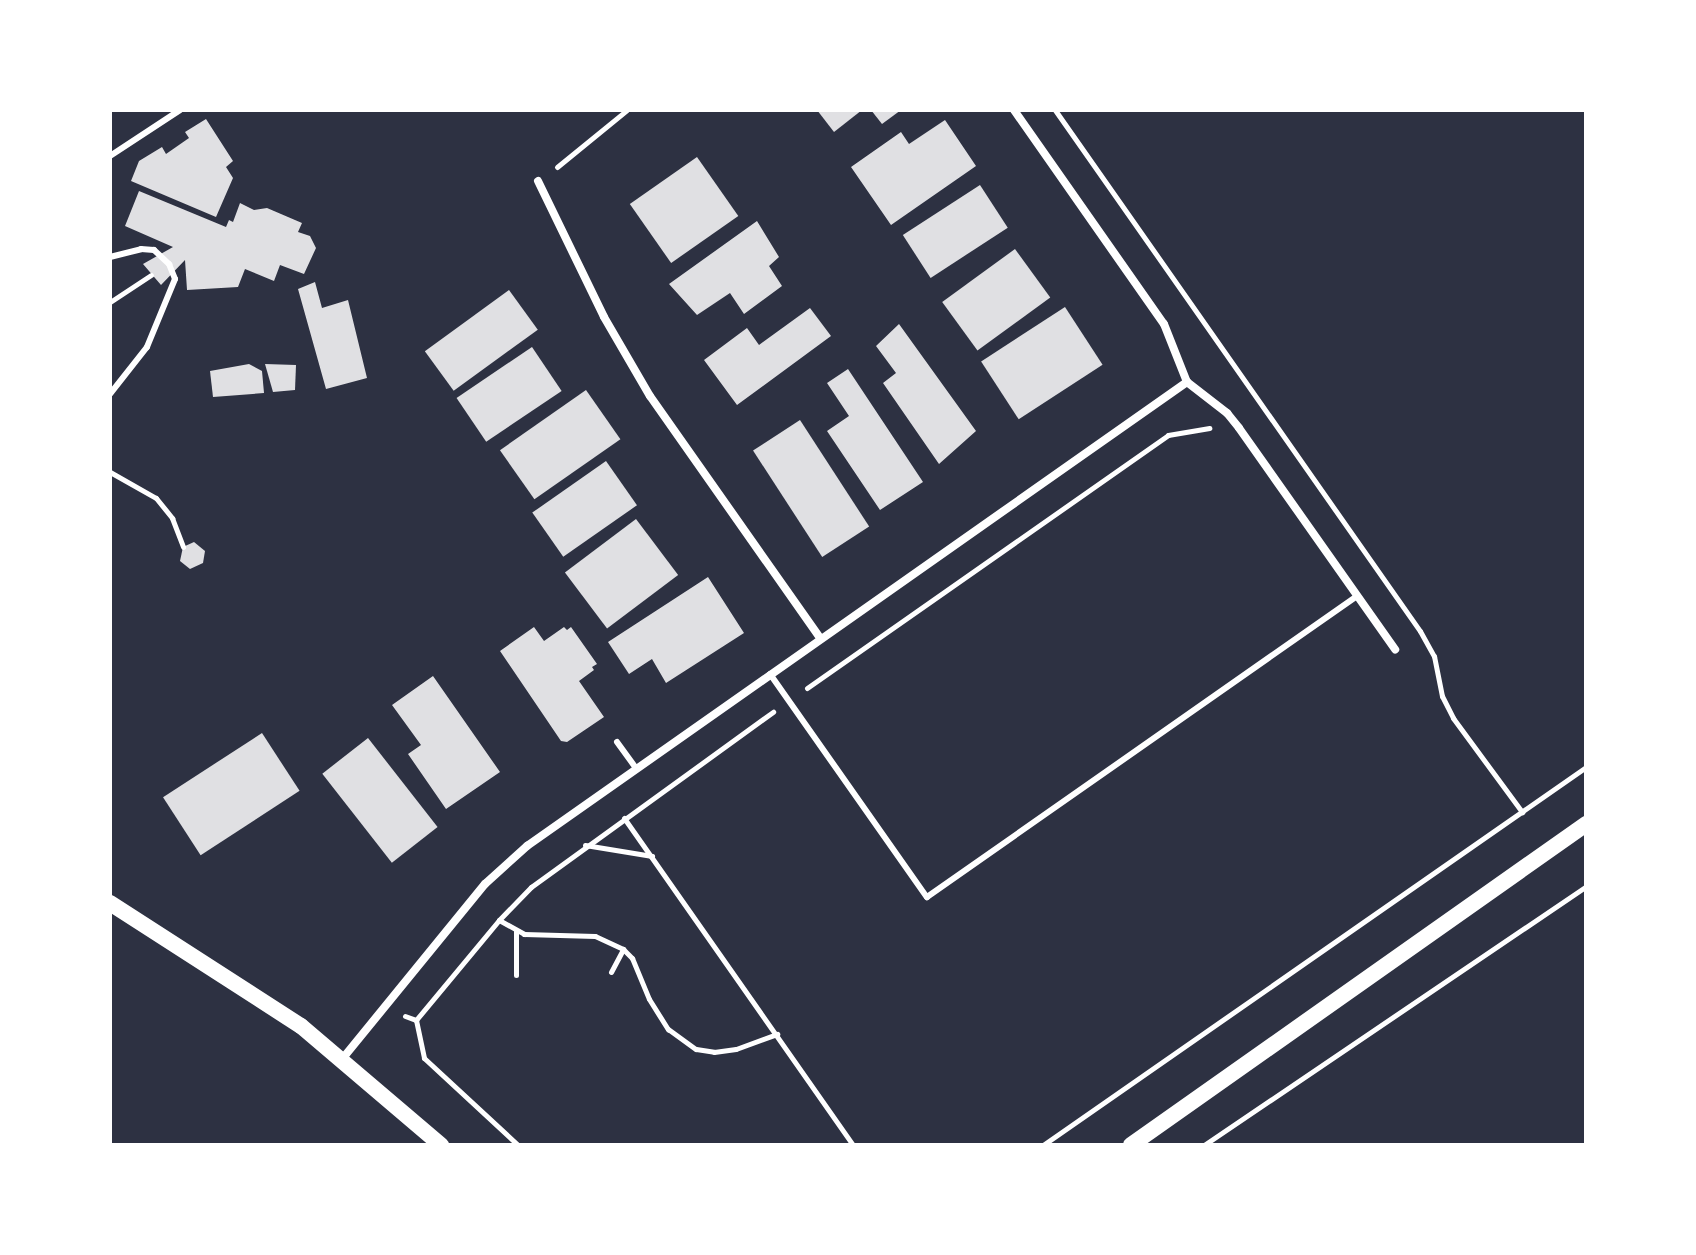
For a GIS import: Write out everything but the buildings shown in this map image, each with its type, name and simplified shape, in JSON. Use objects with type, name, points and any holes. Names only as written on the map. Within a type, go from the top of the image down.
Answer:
[{"type":"main road","points":[[1131,1145],[1586,824]]},
{"type":"main road","points":[[110,903],[264,999],[343,1058],[441,1145]]},
{"type":"street","points":[[1014,110],[1164,324],[1187,382],[1227,413],[1395,649]]},
{"type":"street","points":[[538,181],[604,317],[650,396],[820,638]]},
{"type":"street","points":[[343,1058],[456,917],[505,864],[636,768],[1187,382]]},
{"type":"lane","points":[[110,156],[180,110]]},
{"type":"lane","points":[[110,257],[141,249],[154,250],[167,261],[175,279],[168,303],[139,361],[110,394]]},
{"type":"lane","points":[[770,674],[927,897],[1357,596]]},
{"type":"lane","points":[[617,742],[636,768]]},
{"type":"path","points":[[538,181],[590,144],[627,110]]},
{"type":"path","points":[[110,302],[140,284],[167,261]]},
{"type":"path","points":[[416,1020],[499,920],[531,887],[585,845],[1168,435],[1209,428],[1252,392]]},
{"type":"path","points":[[110,472],[130,487],[156,498],[172,518],[183,547]]},
{"type":"path","points":[[1043,1145],[1586,767]]},
{"type":"path","points":[[624,818],[853,1145]]},
{"type":"path","points":[[585,845],[653,857]]},
{"type":"path","points":[[1204,1145],[1586,886]]},
{"type":"path","points":[[499,920],[516,931],[542,936],[595,936],[623,949],[632,958],[659,1016],[680,1041],[696,1049],[714,1052],[777,1034]]},
{"type":"path","points":[[516,931],[516,975]]},
{"type":"path","points":[[611,972],[623,949]]},
{"type":"path","points":[[387,1002],[401,1014],[416,1020]]},
{"type":"path","points":[[416,1020],[424,1058],[518,1145]]}]
